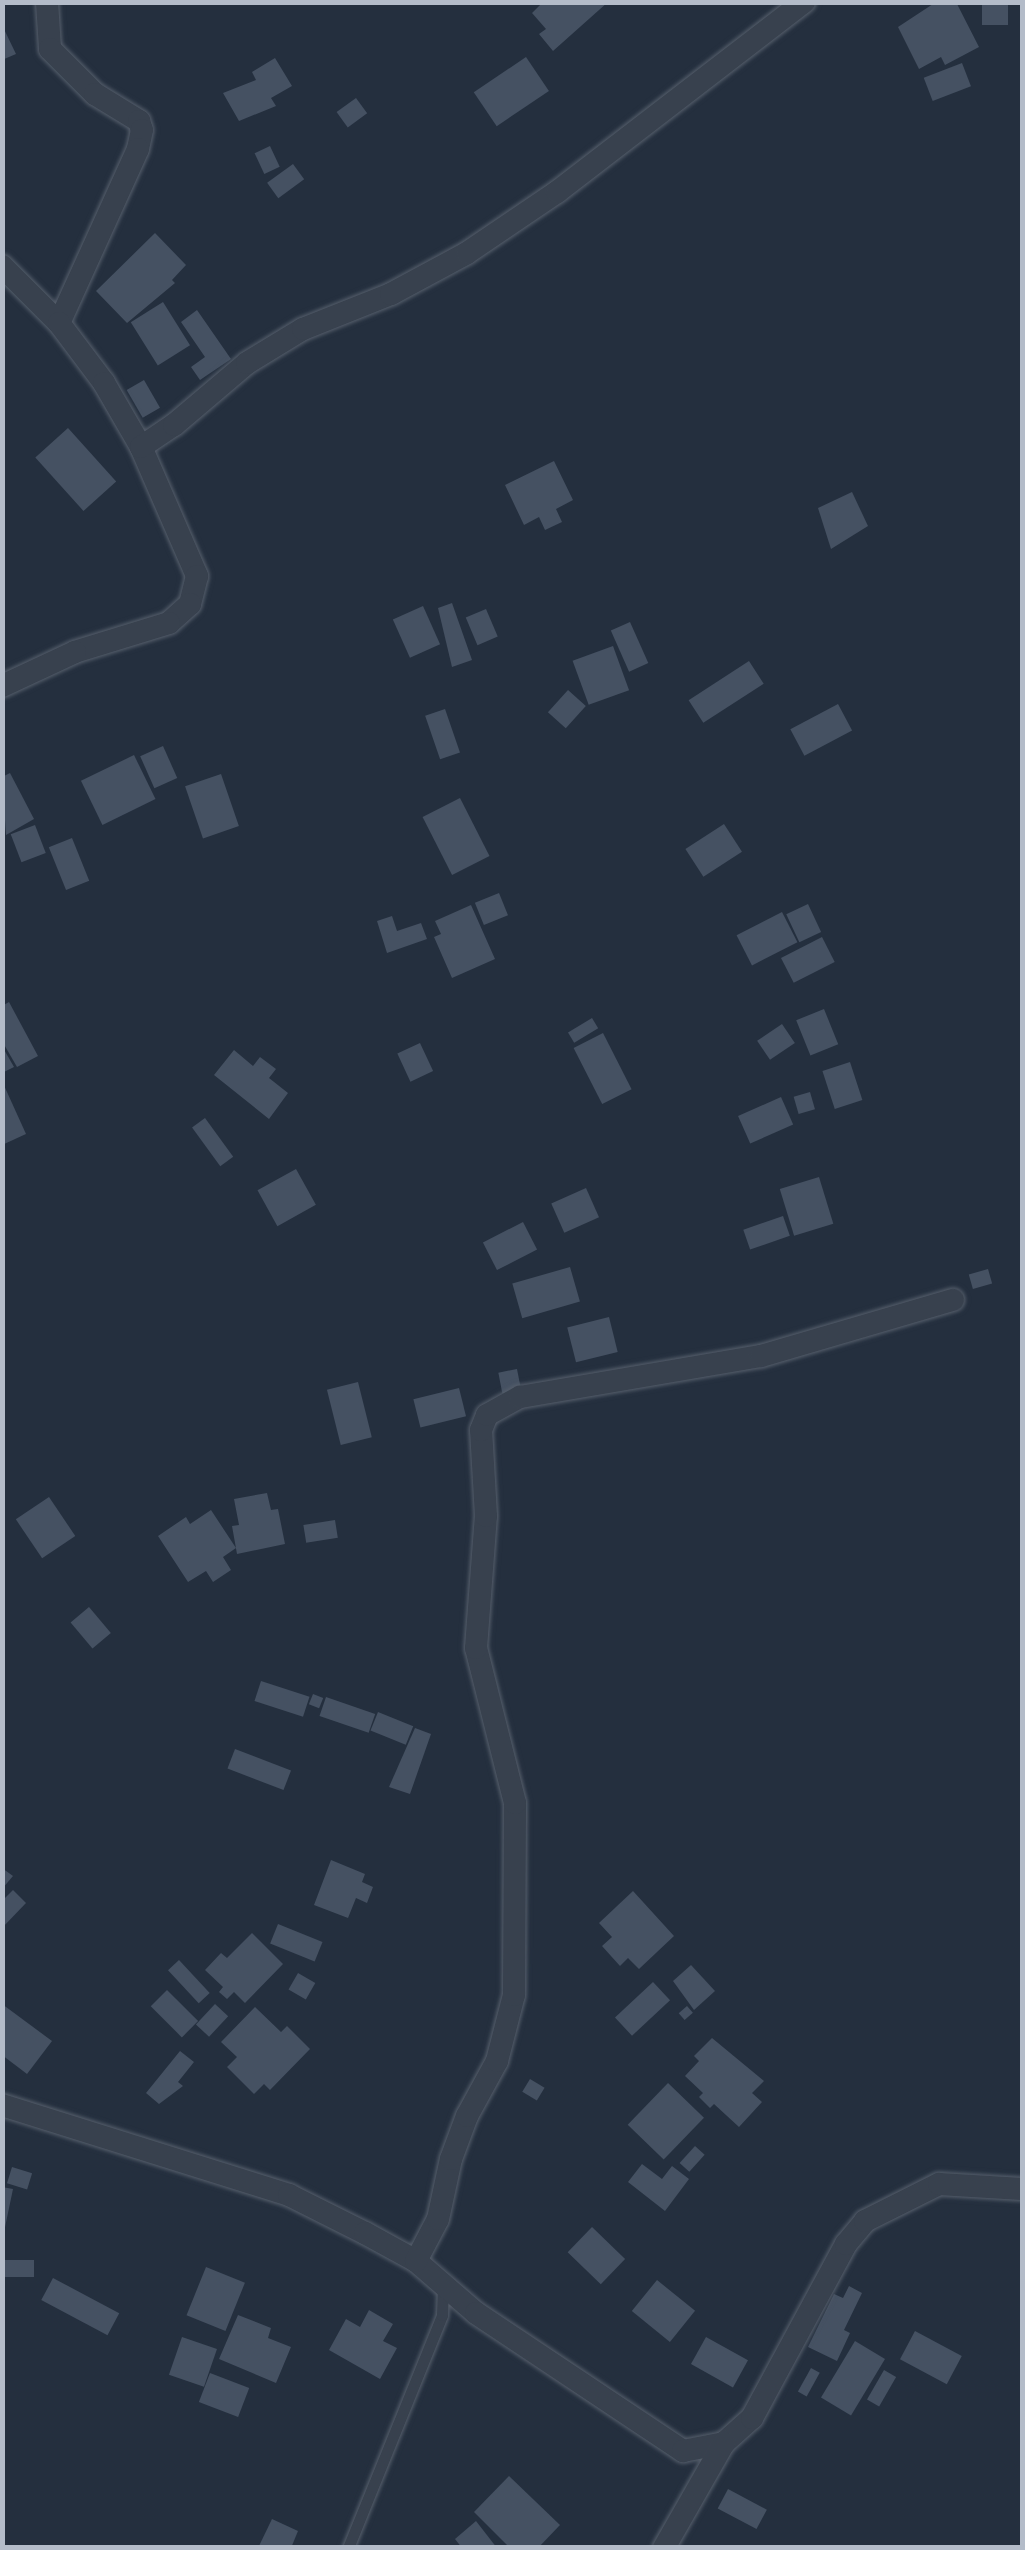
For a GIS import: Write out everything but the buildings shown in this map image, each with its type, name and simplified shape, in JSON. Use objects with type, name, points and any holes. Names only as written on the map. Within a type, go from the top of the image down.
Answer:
[{"type":"street","points":[[48,2],[50,49],[96,94],[138,121],[142,130],[138,149],[59,322]]},
{"type":"street","points":[[141,447],[247,363],[303,328],[390,294],[467,253],[557,192],[804,2]]},
{"type":"street","points":[[2,266],[59,322],[104,383],[141,447],[198,576],[190,604],[170,623],[75,652],[2,686]]},
{"type":"street","points":[[416,2261],[438,2220],[451,2159],[467,2116],[497,2060],[514,1995],[515,1803],[476,1648],[486,1516],[482,1430],[487,1415],[520,1397],[761,1356],[953,1300]]},
{"type":"street","points":[[2,2105],[289,2195],[416,2261],[476,2314],[683,2451],[724,2443]]},
{"type":"street","points":[[664,2548],[724,2443],[752,2418],[846,2244],[864,2221],[939,2184],[1022,2189]]},
{"type":"lane","points":[[348,2548],[442,2314],[442,2283]]}]
